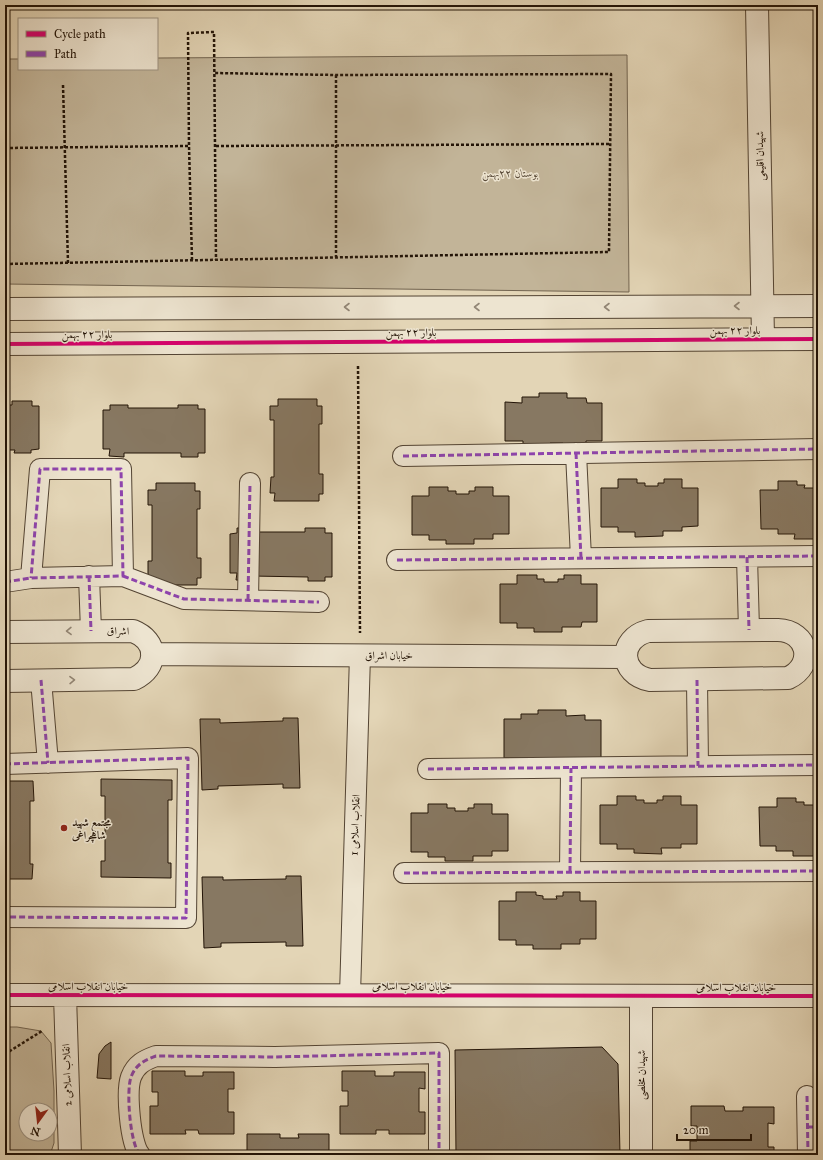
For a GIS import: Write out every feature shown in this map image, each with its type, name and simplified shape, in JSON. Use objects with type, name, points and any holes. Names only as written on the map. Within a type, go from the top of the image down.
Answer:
[{"type":"street","name":"شهیدان اقلیمی","points":[[757,5],[763,339]]},
{"type":"street","points":[[5,309],[818,306]]},
{"type":"street","name":"بلوار ۲۲ بهمن","points":[[5,344],[818,339]]},
{"type":"street","points":[[403,456],[818,449]]},
{"type":"street","points":[[576,453],[581,558]]},
{"type":"street","points":[[31,578],[40,469],[121,469],[123,576]]},
{"type":"street","points":[[248,600],[250,483]]},
{"type":"street","points":[[397,560],[818,556]]},
{"type":"street","points":[[747,557],[749,630]]},
{"type":"street","points":[[89,576],[91,631]]},
{"type":"street","points":[[5,582],[31,578],[123,576],[184,599],[319,602]]},
{"type":"street","points":[[749,630],[786,630],[794,633],[800,638],[804,646],[805,654],[804,661],[795,674],[788,678],[779,679],[650,680],[642,679],[635,675],[630,668],[626,656],[629,644],[634,638],[640,633],[648,631],[749,630]]},
{"type":"street","name":"اشراق","points":[[5,632],[133,631],[141,634],[147,640],[151,646],[152,654]]},
{"type":"street","points":[[5,681],[134,678],[142,675],[148,669],[152,654]]},
{"type":"street","name":"خیابان اشراق","points":[[152,654],[626,656]]},
{"type":"street","name":"انقلاب اسلامی 1","points":[[350,995],[360,655]]},
{"type":"street","points":[[41,680],[48,763]]},
{"type":"street","points":[[697,680],[698,766]]},
{"type":"street","points":[[5,764],[188,758],[186,918],[5,916]]},
{"type":"street","points":[[428,769],[818,765]]},
{"type":"street","points":[[570,768],[570,872]]},
{"type":"street","points":[[404,873],[818,871]]},
{"type":"street","name":"خیابان انقلاب اسلامی","points":[[5,995],[818,996]]},
{"type":"street","name":"انقلاب اسلامی 2","points":[[64,995],[70,1155]]},
{"type":"street","name":"شهیدان مخلصی","points":[[641,996],[641,1155]]},
{"type":"street","points":[[140,1155],[131,1135],[129,1101],[131,1077],[141,1062],[156,1056],[275,1057],[439,1053],[439,1155]]},
{"type":"street","points":[[808,1096],[813,1127],[808,1155]]},
{"type":"path","points":[[192,260],[188,33],[214,32],[216,260]]},
{"type":"path","points":[[5,264],[609,252],[611,74],[336,75],[214,73]]},
{"type":"path","points":[[336,75],[336,257]]},
{"type":"path","points":[[63,85],[68,263]]},
{"type":"path","points":[[216,146],[610,144]]},
{"type":"path","points":[[5,148],[189,146]]},
{"type":"path","points":[[358,341],[360,655]]},
{"type":"path","points":[[5,1054],[41,1031],[66,1024]]},
{"type":"green space","name":"بوستان ۲۲بهمن","points":[[627,55],[629,292],[5,284],[5,59],[18,59],[18,70],[158,70],[158,58]]},
{"type":"green space","points":[[5,1027],[17,1027],[41,1031],[51,1043],[54,1102],[18,1102],[18,1142],[54,1142],[50,1155],[5,1155]]},
{"type":"building","points":[[539,393],[567,393],[567,398],[586,398],[587,403],[602,403],[602,441],[586,441],[586,450],[563,446],[563,443],[550,443],[549,447],[523,450],[523,441],[505,441],[505,402],[522,403],[522,397],[539,397]]},
{"type":"building","points":[[278,399],[317,399],[317,406],[322,406],[322,424],[319,424],[319,474],[323,474],[323,494],[319,494],[319,501],[274,501],[275,493],[270,493],[271,477],[274,477],[274,420],[270,420],[270,406],[278,406]]},
{"type":"building","points":[[12,401],[32,401],[32,406],[39,406],[39,449],[31,450],[31,453],[14,453],[15,450],[5,450],[5,405],[12,405]]},
{"type":"building","points":[[110,405],[128,405],[128,408],[178,408],[178,405],[198,405],[198,409],[205,409],[205,453],[198,453],[198,457],[181,457],[181,453],[124,453],[124,457],[109,456],[110,449],[103,449],[103,410],[110,410]]},
{"type":"building","points":[[618,479],[637,479],[637,483],[645,483],[645,486],[658,486],[658,483],[664,483],[664,479],[682,479],[682,488],[698,488],[698,526],[682,527],[682,531],[663,531],[663,536],[635,537],[635,532],[618,532],[618,527],[601,527],[601,488],[618,488]]},
{"type":"building","points":[[778,481],[797,481],[797,485],[805,485],[804,488],[818,488],[818,539],[794,539],[795,534],[778,534],[778,529],[761,529],[760,490],[778,490]]},
{"type":"building","points":[[156,483],[195,483],[195,491],[200,491],[200,509],[197,509],[197,558],[201,558],[201,578],[197,578],[197,585],[152,585],[148,578],[148,561],[152,561],[152,505],[148,505],[148,490],[156,490]]},
{"type":"building","points":[[429,487],[448,487],[448,491],[456,491],[456,494],[469,494],[469,491],[475,491],[475,487],[493,487],[493,496],[509,496],[509,534],[493,534],[493,539],[474,539],[474,544],[446,544],[446,540],[429,540],[429,535],[412,535],[412,496],[429,496]]},
{"type":"building","points":[[237,528],[255,528],[255,532],[305,532],[305,528],[325,528],[325,533],[332,533],[332,577],[325,577],[325,581],[308,581],[308,577],[251,576],[251,580],[236,580],[237,573],[230,573],[230,534],[237,533]]},
{"type":"building","points":[[517,575],[537,575],[537,579],[544,579],[544,582],[558,582],[558,579],[564,579],[564,575],[581,575],[581,584],[597,584],[597,622],[582,622],[581,627],[562,627],[562,632],[534,632],[534,628],[517,628],[517,623],[500,623],[500,584],[517,584]]},
{"type":"building","points":[[538,710],[566,710],[566,716],[585,715],[585,720],[601,720],[601,758],[504,758],[504,719],[521,719],[521,714],[538,714]]},
{"type":"building","points":[[283,718],[298,718],[300,788],[283,788],[283,784],[218,786],[218,789],[202,790],[200,719],[220,719],[220,723],[283,721]]},
{"type":"building","points":[[101,779],[172,780],[172,800],[168,800],[168,863],[171,863],[171,878],[101,877],[101,861],[105,861],[105,796],[101,796]]},
{"type":"building","points":[[5,781],[33,781],[34,801],[30,801],[30,864],[33,864],[32,879],[5,879]]},
{"type":"building","points":[[617,796],[636,796],[636,800],[644,800],[644,803],[657,803],[657,800],[663,800],[663,796],[681,796],[681,805],[697,805],[697,844],[681,844],[681,848],[661,848],[662,854],[634,853],[634,849],[617,849],[617,844],[600,844],[600,805],[617,805]]},
{"type":"building","points":[[777,798],[796,798],[796,802],[804,802],[804,805],[817,805],[818,802],[818,856],[793,856],[793,851],[776,851],[776,846],[760,846],[759,807],[777,807]]},
{"type":"building","points":[[428,804],[447,804],[447,808],[455,808],[455,811],[468,811],[468,808],[474,808],[474,804],[492,804],[492,814],[508,814],[508,851],[492,851],[492,856],[473,856],[473,861],[445,861],[445,857],[428,857],[428,852],[411,852],[411,813],[428,813]]},
{"type":"building","points":[[286,876],[301,876],[303,946],[286,946],[286,942],[221,943],[221,947],[204,948],[202,877],[223,877],[223,880],[286,879]]},
{"type":"building","points":[[516,892],[536,892],[536,895],[543,896],[543,899],[557,899],[556,896],[563,896],[563,892],[580,892],[580,901],[596,901],[596,939],[580,939],[580,944],[561,944],[561,949],[533,949],[533,945],[516,945],[516,940],[499,940],[499,901],[516,901]]},
{"type":"building","points":[[111,1042],[111,1079],[97,1078],[99,1054],[105,1046]]},
{"type":"building","points":[[602,1047],[618,1064],[620,1155],[456,1155],[455,1050]]},
{"type":"building","points":[[152,1071],[185,1071],[185,1076],[203,1076],[203,1072],[234,1072],[234,1089],[228,1089],[228,1112],[234,1112],[234,1134],[199,1134],[198,1130],[185,1130],[186,1134],[150,1134],[150,1106],[158,1106],[158,1092],[152,1092]]},
{"type":"building","points":[[342,1071],[375,1071],[375,1076],[394,1076],[394,1072],[425,1072],[425,1089],[419,1088],[419,1112],[425,1112],[425,1134],[389,1134],[389,1130],[376,1130],[376,1134],[340,1134],[340,1106],[348,1106],[348,1091],[342,1091]]},
{"type":"building","points":[[691,1106],[724,1106],[725,1111],[743,1111],[743,1107],[774,1107],[774,1124],[768,1123],[768,1147],[774,1147],[774,1155],[690,1155],[690,1141],[697,1141],[697,1126],[691,1126]]},
{"type":"building","points":[[247,1134],[280,1134],[280,1138],[299,1138],[298,1134],[329,1134],[329,1151],[323,1151],[323,1155],[247,1154]]},
{"type":"marked path","points":[[403,456],[818,449]]},
{"type":"marked path","points":[[576,453],[581,558]]},
{"type":"marked path","points":[[5,582],[31,578],[123,576],[121,469],[40,469],[31,578]]},
{"type":"marked path","points":[[248,600],[250,483]]},
{"type":"marked path","points":[[397,560],[818,556]]},
{"type":"marked path","points":[[747,557],[749,630]]},
{"type":"marked path","points":[[89,576],[91,631]]},
{"type":"marked path","points":[[123,576],[184,599],[319,602]]},
{"type":"marked path","points":[[41,680],[48,763]]},
{"type":"marked path","points":[[697,680],[698,766]]},
{"type":"marked path","points":[[5,764],[188,758],[186,918],[5,917]]},
{"type":"marked path","points":[[428,769],[818,765]]},
{"type":"marked path","points":[[570,872],[571,768]]},
{"type":"marked path","points":[[404,873],[818,871]]},
{"type":"marked path","points":[[140,1155],[131,1129],[129,1105],[131,1077],[138,1066],[156,1056],[275,1057],[439,1053],[439,1155]]},
{"type":"marked path","points":[[807,1096],[808,1155]]},
{"type":"marked path","points":[[808,1127],[818,1127]]},
{"type":"cycle path","points":[[5,344],[818,339]]},
{"type":"cycle path","points":[[5,995],[818,996]]},
{"type":"place","name":"مجتمع شهید شاهچراغی","points":[[64,828]]}]
